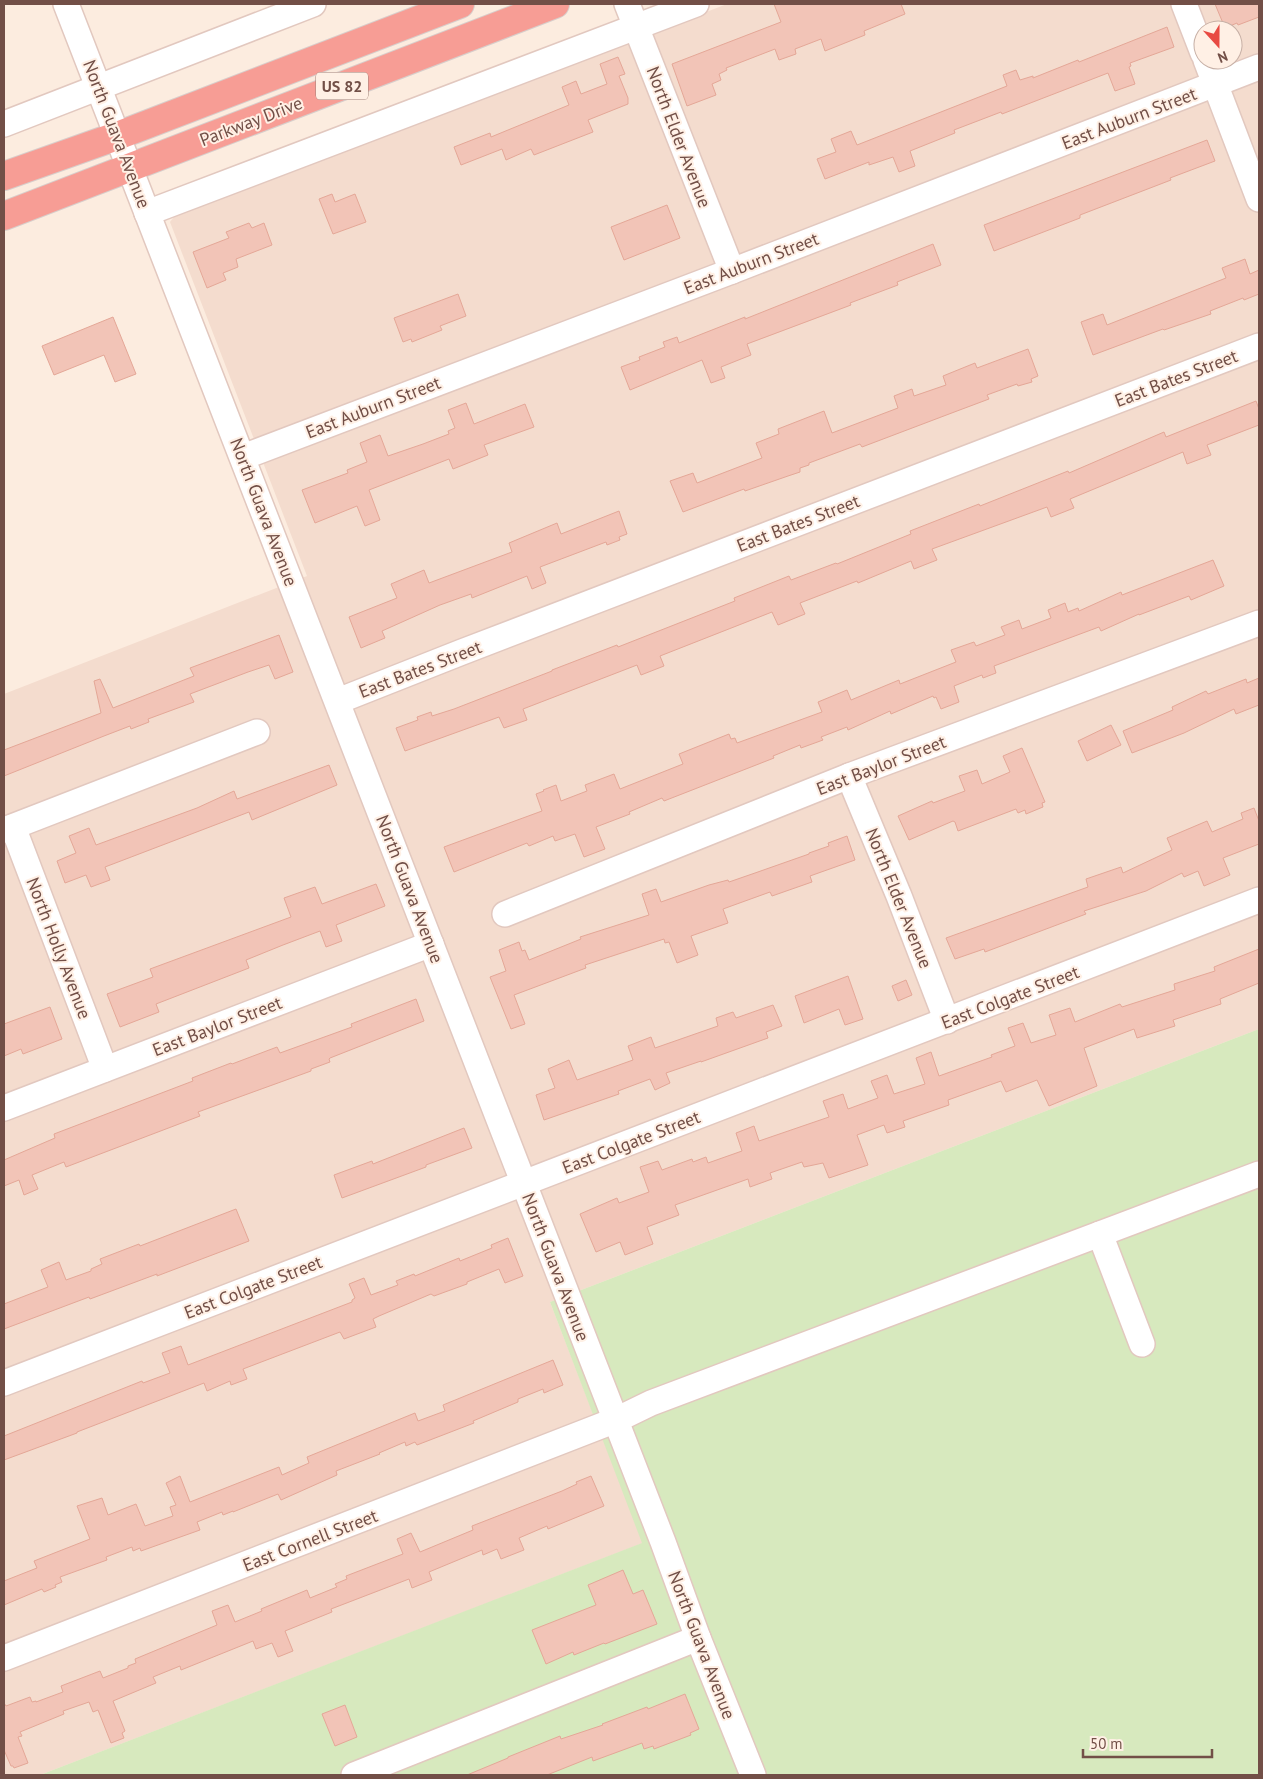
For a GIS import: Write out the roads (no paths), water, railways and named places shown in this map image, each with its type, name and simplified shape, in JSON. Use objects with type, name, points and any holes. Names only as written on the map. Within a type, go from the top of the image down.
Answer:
[{"type":"highway","name":"Parkway Drive","points":[[4,176],[117,136],[460,4]]},
{"type":"highway","name":"Parkway Drive","points":[[4,216],[555,4]]},
{"type":"street","name":"North Guava Avenue","points":[[66,4],[338,701],[616,1420],[698,1638],[753,1775]]},
{"type":"street","points":[[4,124],[313,4]]},
{"type":"street","name":"North Elder Avenue","points":[[627,4],[732,271]]},
{"type":"street","points":[[147,213],[696,4]]},
{"type":"street","points":[[1184,4],[1193,27]]},
{"type":"street","name":"East Auburn Street","points":[[242,457],[732,271],[1259,67]]},
{"type":"street","points":[[1210,70],[1259,198]]},
{"type":"street","name":"East Bates Street","points":[[338,701],[1259,346]]},
{"type":"street","name":"East Baylor Street","points":[[505,914],[849,776],[1259,623]]},
{"type":"street","points":[[8,828],[257,732]]},
{"type":"street","name":"North Elder Avenue","points":[[849,776],[948,1021]]},
{"type":"street","name":"North Holly Avenue","points":[[8,828],[105,1069]]},
{"type":"street","name":"East Colgate Street","points":[[4,1383],[1259,900]]},
{"type":"street","name":"East Baylor Street","points":[[4,1108],[431,944]]},
{"type":"street","name":"East Cornell Street","points":[[4,1658],[616,1420],[651,1403],[1259,1174]]},
{"type":"street","points":[[1100,1234],[1142,1344]]},
{"type":"street","points":[[354,1775],[698,1638]]}]
